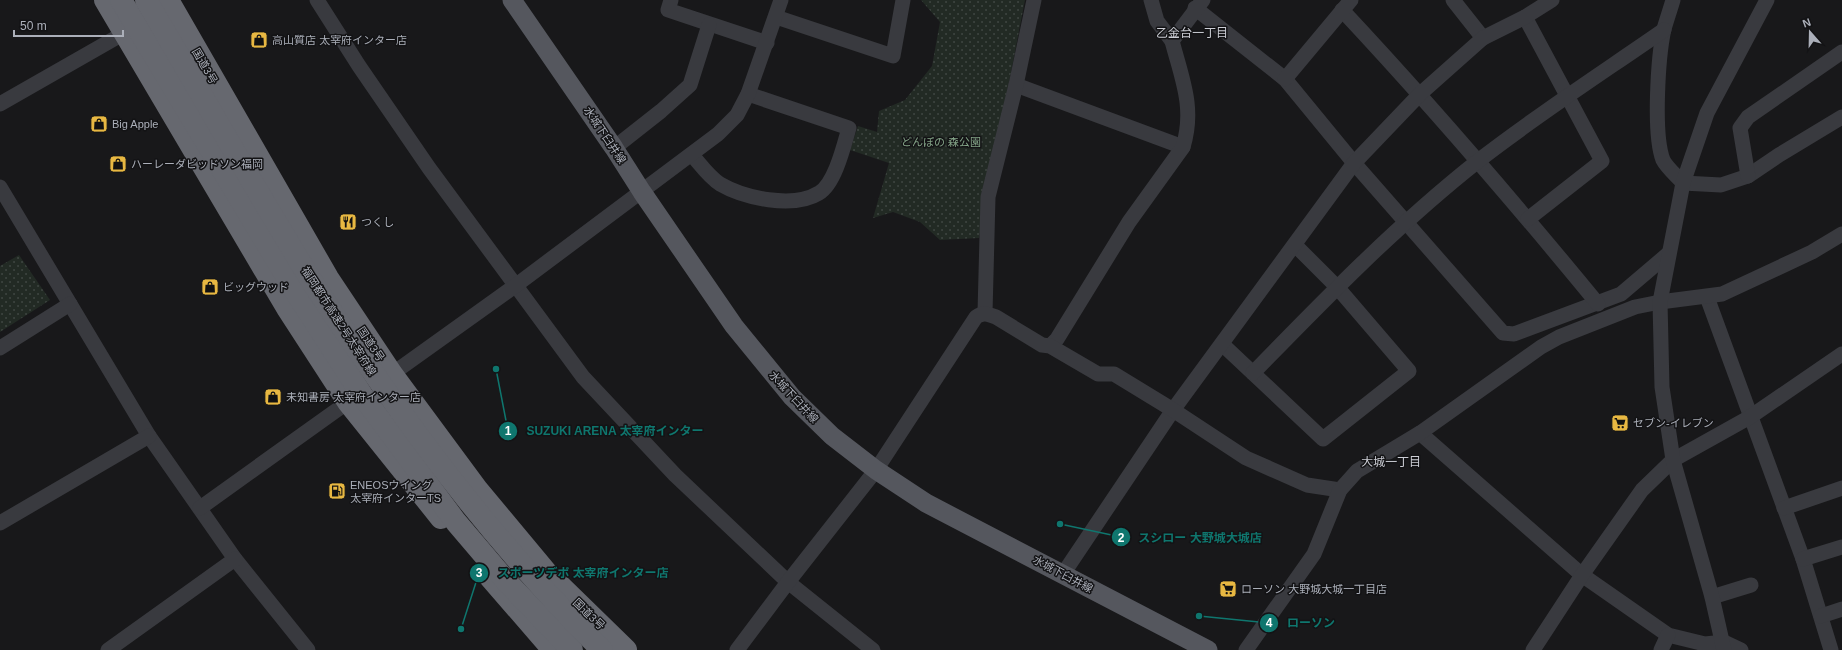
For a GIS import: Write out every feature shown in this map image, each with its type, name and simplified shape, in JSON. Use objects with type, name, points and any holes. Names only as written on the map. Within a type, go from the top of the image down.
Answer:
[{"type":"highway","points":[[105,0],[286,308],[348,402],[441,518],[553,650]]},
{"type":"highway","name":"福岡都市高速2号太宰府線","points":[[121,0],[297,294],[362,394],[456,522],[508,583],[572,650]]},
{"type":"highway","name":"福岡都市高速2号太宰府線","points":[[146,0],[314,284],[379,382],[474,509],[524,567],[602,650]]},
{"type":"highway","name":"国道3号","points":[[172,2],[328,278],[392,374],[477,489],[547,573],[626,650]]},
{"type":"main road","name":"水城下臼井線","points":[[512,0],[730,320],[767,368],[792,397],[832,436],[876,470],[926,503],[1208,650]]},
{"type":"street","points":[[318,0],[359,66],[424,162],[583,377],[675,475],[788,582],[873,650]]},
{"type":"street","points":[[671,0],[668,10],[767,43]]},
{"type":"street","points":[[392,374],[515,286],[692,155],[718,134],[737,114],[748,94],[781,0]]},
{"type":"street","points":[[776,16],[893,56],[903,0]]},
{"type":"street","points":[[985,313],[988,197],[1016,85],[1034,0]]},
{"type":"street","points":[[1050,346],[1129,222],[1183,147],[1187,133],[1189,106],[1172,41],[1157,22],[1151,0]]},
{"type":"street","points":[[1453,0],[1483,38]]},
{"type":"street","points":[[1063,574],[1173,410],[1354,164],[1420,94],[1483,38],[1525,17],[1552,0]]},
{"type":"street","points":[[1673,0],[1664,30],[1658,77],[1658,122],[1660,147],[1664,161],[1683,183],[1721,185],[1748,176],[1779,154],[1842,117]]},
{"type":"street","points":[[1724,646],[1712,597],[1673,460],[1662,386],[1660,302],[1668,254],[1683,183],[1707,113],[1767,0]]},
{"type":"street","points":[[0,104],[124,32],[172,2]]},
{"type":"street","points":[[1172,41],[1199,4],[1285,79],[1354,164],[1503,333],[1514,334],[1598,304],[1621,294],[1668,254]]},
{"type":"street","points":[[1285,79],[1346,5],[1420,94],[1528,219],[1598,304]]},
{"type":"street","points":[[1525,17],[1602,161],[1528,219]]},
{"type":"street","points":[[614,148],[661,111],[690,85],[710,25]]},
{"type":"street","points":[[1253,373],[1337,287],[1406,223],[1478,161],[1568,96],[1664,30]]},
{"type":"street","points":[[1748,176],[1740,128],[1748,117],[1842,52]]},
{"type":"street","points":[[1016,85],[1183,147]]},
{"type":"street","points":[[692,155],[719,183],[753,197],[790,202],[820,193],[833,177],[849,128],[748,94]]},
{"type":"street","points":[[0,187],[149,436],[235,559],[308,650]]},
{"type":"street","points":[[1246,650],[1314,554],[1340,490],[1357,471],[1420,433],[1540,347],[1559,337],[1635,307],[1660,302],[1722,294],[1812,252],[1842,234]]},
{"type":"street","points":[[1222,344],[1324,439],[1409,371],[1337,287],[1295,245]]},
{"type":"street","points":[[1707,297],[1803,559],[1832,650]]},
{"type":"street","points":[[0,348],[70,304]]},
{"type":"street","points":[[737,650],[876,470],[976,318],[985,313],[996,317],[1042,345],[1050,346],[1098,374],[1114,374],[1173,410],[1246,458],[1307,485],[1340,490]]},
{"type":"street","points":[[1535,649],[1582,575],[1642,490],[1673,460],[1750,417],[1842,354]]},
{"type":"street","points":[[200,508],[348,402]]},
{"type":"street","points":[[1420,433],[1582,575],[1668,635],[1705,644],[1741,650]]},
{"type":"street","points":[[0,523],[149,436]]},
{"type":"street","points":[[1784,508],[1842,488]]},
{"type":"street","points":[[1803,559],[1842,547]]},
{"type":"street","points":[[108,650],[235,559]]},
{"type":"street","points":[[1712,597],[1751,585]]},
{"type":"street","points":[[1821,616],[1842,609]]},
{"type":"street","points":[[1661,650],[1668,635]]},
{"type":"green space","name":"どんぽの 森公園","points":[[921,0],[1025,0],[979,238],[940,240],[920,222],[893,212],[873,218],[889,163],[850,150],[858,126],[877,132],[879,111],[905,100],[932,66],[940,22]]},
{"type":"green space","points":[[19,255],[50,300],[0,332],[0,266]]},
{"type":"place","name":"高山質店 太宰府インター店","points":[[259,40]]},
{"type":"place","name":"Big Apple","points":[[99,124]]},
{"type":"place","name":"ハーレーダビッドソン福岡","points":[[118,164]]},
{"type":"place","name":"つくし","points":[[348,222]]},
{"type":"place","name":"ビッグウッド","points":[[210,287]]},
{"type":"place","name":"SUZUKI ARENA 太宰府インター","points":[[496,369]]},
{"type":"place","name":"未知書房 太宰府インター店","points":[[273,397]]},
{"type":"place","name":"セブン-イレブン","points":[[1620,423]]},
{"type":"place","name":"ENEOSウイング 太宰府インターTS","points":[[337,491]]},
{"type":"place","name":"スシロー 大野城大城店","points":[[1060,524]]},
{"type":"place","name":"ローソン 大野城大城一丁目店","points":[[1228,589]]},
{"type":"place","name":"ローソン","points":[[1199,616]]},
{"type":"place","name":"スポーツデポ 太宰府インター店","points":[[461,629]]},
{"type":"district","name":"乙金台一丁目","points":[[1192,33]]},
{"type":"district","name":"大城一丁目","points":[[1391,462]]}]
